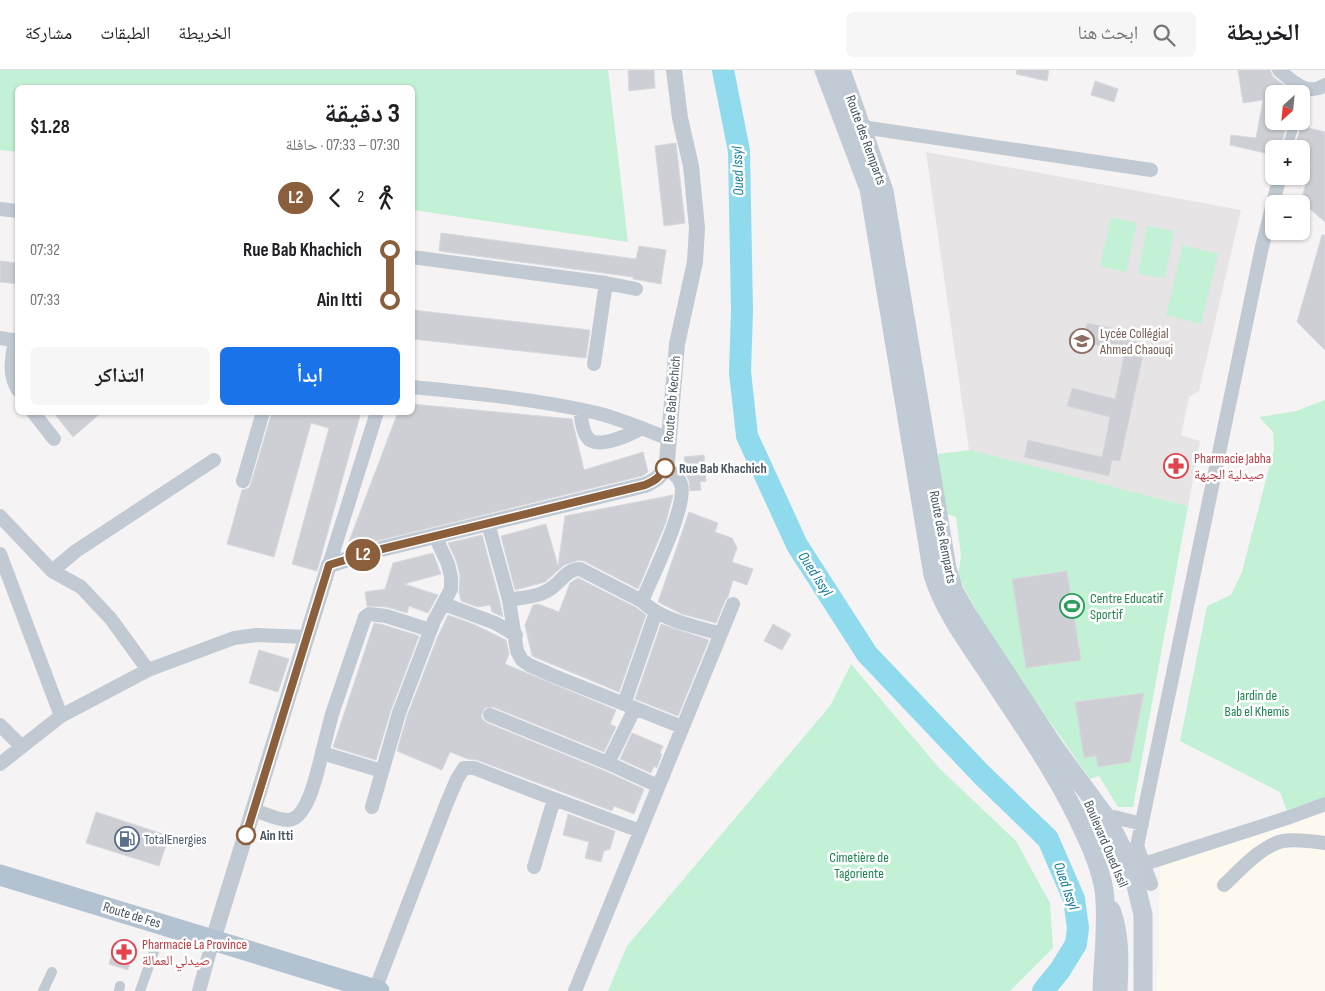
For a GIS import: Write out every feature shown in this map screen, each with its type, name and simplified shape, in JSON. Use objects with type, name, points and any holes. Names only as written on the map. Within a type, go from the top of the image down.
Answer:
[{"type":"main road","name":"Route des Remparts","points":[[824,70],[868,189],[933,575],[955,622],[1042,755],[1074,809],[1091,845],[1106,900],[1102,991]]},
{"type":"main road","name":"Route des Remparts","points":[[841,70],[884,191],[946,568],[966,614],[1081,786],[1108,820],[1133,873],[1141,904],[1143,924],[1143,991]]},
{"type":"main road","name":"Boulevard Oued Issil","points":[[1081,786],[1116,862],[1129,903],[1132,956],[1130,991]]},
{"type":"main road","name":"Route de Fes","points":[[0,875],[377,990]]},
{"type":"main road","name":"Boulevard Oued Issil","points":[[1106,900],[1116,923],[1118,938],[1118,991]]},
{"type":"street","name":"Route Bab Kechich","points":[[665,468],[677,344],[695,262],[697,228],[692,166],[680,118],[674,70]]},
{"type":"street","points":[[1279,70],[1297,85]]},
{"type":"street","points":[[1310,92],[1325,85]]},
{"type":"street","points":[[862,127],[1151,170]]},
{"type":"street","points":[[1151,884],[1137,846],[1262,247],[1278,185]]},
{"type":"street","points":[[0,209],[15,211]]},
{"type":"street","points":[[415,257],[606,283],[636,289]]},
{"type":"street","points":[[594,364],[606,283]]},
{"type":"street","points":[[0,338],[15,341]]},
{"type":"street","points":[[15,347],[11,371],[15,384]]},
{"type":"street","points":[[415,387],[580,410],[621,420],[669,439]]},
{"type":"street","points":[[580,410],[586,436],[592,442],[609,441],[631,434],[642,428]]},
{"type":"street","points":[[35,415],[54,439]]},
{"type":"street","points":[[243,481],[262,415]]},
{"type":"street","points":[[199,991],[213,940],[376,415]]},
{"type":"street","points":[[52,571],[76,551],[214,460]]},
{"type":"street","points":[[329,565],[378,550],[645,485],[654,481],[665,468],[675,475],[681,484],[681,502],[677,518],[642,601]]},
{"type":"street","points":[[0,516],[52,571],[81,587],[111,619],[148,670]]},
{"type":"street","points":[[488,523],[509,600],[519,656],[529,665],[682,727]]},
{"type":"street","points":[[372,807],[398,713],[430,630],[451,589],[448,564],[435,536]]},
{"type":"street","points":[[0,554],[61,716]]},
{"type":"street","points":[[509,600],[535,595],[548,590],[576,569],[594,575],[642,601],[650,610],[685,624],[721,634]]},
{"type":"street","points":[[444,604],[496,623],[516,635]]},
{"type":"street","points":[[574,991],[733,604]]},
{"type":"street","points":[[608,764],[629,706],[656,612]]},
{"type":"street","points":[[254,810],[288,820],[296,818],[301,813],[310,793],[332,714],[365,617],[369,614],[386,616],[430,630]]},
{"type":"street","points":[[0,764],[61,716],[148,670],[234,638],[257,635],[307,637]]},
{"type":"street","points":[[490,714],[658,786]]},
{"type":"street","points":[[0,725],[22,748]]},
{"type":"street","points":[[322,752],[382,771]]},
{"type":"street","points":[[377,990],[443,814],[461,772],[467,767],[640,831]]},
{"type":"street","points":[[534,867],[554,800]]},
{"type":"street","points":[[1144,864],[1325,804]]},
{"type":"street","points":[[1108,820],[1114,817],[1142,824]]},
{"type":"street","points":[[1224,885],[1248,862],[1272,844],[1288,840],[1325,843]]},
{"type":"street","points":[[140,991],[154,948]]},
{"type":"street","points":[[43,991],[52,972]]},
{"type":"shaded area","name":"Lycée Collégial Ahmed Chaouqi","points":[[926,152],[1241,210],[1199,391],[1189,397],[1181,435],[1200,441],[1188,506],[969,450]]},
{"type":"shaded area","points":[[1325,813],[1325,991],[1157,991],[1160,865]]},
{"type":"green space","points":[[0,70],[608,70],[628,242],[415,210],[415,85],[15,85],[15,152],[0,150]]},
{"type":"green space","points":[[1111,217],[1137,223],[1126,272],[1100,266]]},
{"type":"green space","points":[[1147,226],[1174,231],[1165,278],[1138,274]]},
{"type":"green space","points":[[1183,245],[1218,254],[1201,324],[1166,315]]},
{"type":"green space","name":"Jardin de Bab el Khemis","points":[[1325,400],[1325,797],[1287,811],[1280,792],[1180,741],[1207,606],[1231,595],[1242,572],[1274,449],[1273,432],[1259,417],[1296,411]]},
{"type":"green space","name":"Centre Educatif Sportif","points":[[970,450],[1188,506],[1133,807],[1118,807],[1099,776],[1090,779],[990,636],[958,576],[961,555],[956,517],[944,513],[938,454]]},
{"type":"green space","name":"Cimetière de Tagoriente","points":[[851,664],[939,768],[1016,841],[1050,903],[1053,948],[1010,991],[608,991],[627,946],[830,706]]},
{"type":"building","points":[[628,70],[654,70],[655,88],[629,91]]},
{"type":"building","points":[[1017,70],[1049,70],[1047,81],[1016,74]]},
{"type":"building","points":[[1238,70],[1270,70],[1273,77],[1284,85],[1265,85],[1265,130],[1285,130],[1282,140],[1265,140],[1265,153],[1230,145],[1231,135],[1256,138],[1263,100],[1243,103]]},
{"type":"building","points":[[1095,81],[1118,89],[1114,102],[1091,95]]},
{"type":"building","points":[[1310,128],[1325,132],[1325,222],[1310,209],[1310,195],[1303,195],[1305,185],[1310,185],[1310,140],[1297,140],[1300,130],[1310,130]]},
{"type":"building","points":[[676,143],[685,223],[664,226],[655,146]]},
{"type":"building","points":[[441,233],[636,259],[639,246],[666,250],[661,284],[633,279],[633,277],[439,251]]},
{"type":"building","points":[[1322,235],[1325,235],[1325,350],[1297,322]]},
{"type":"building","points":[[0,261],[15,263],[15,284],[0,282]]},
{"type":"building","points":[[415,310],[590,330],[586,358],[415,339]]},
{"type":"building","points":[[1087,323],[1129,332],[1127,340],[1137,342],[1135,353],[1143,355],[1120,461],[1112,460],[1109,476],[1024,457],[1028,440],[1102,457],[1110,417],[1067,406],[1072,388],[1115,399],[1125,351],[1083,342]]},
{"type":"building","points":[[415,404],[572,419],[584,470],[643,452],[648,472],[642,476],[356,546],[348,544],[397,415],[415,415]]},
{"type":"building","points":[[55,415],[99,415],[73,437]]},
{"type":"building","points":[[271,415],[360,415],[317,571],[292,564],[329,428],[311,423],[274,557],[227,544],[242,490],[249,488]]},
{"type":"building","points":[[704,455],[706,481],[700,482],[701,490],[690,491],[684,457]]},
{"type":"building","points":[[673,495],[666,522],[638,589],[579,560],[564,565],[545,582],[515,590],[501,536],[546,524],[558,566],[565,516]]},
{"type":"building","points":[[689,512],[718,523],[715,532],[732,538],[737,548],[732,562],[753,569],[747,585],[733,580],[728,597],[716,623],[682,614],[658,602]]},
{"type":"building","points":[[482,535],[503,617],[492,612],[490,605],[478,607],[461,601],[459,592],[460,575],[456,560],[448,543]]},
{"type":"building","points":[[433,553],[441,574],[404,584],[438,595],[428,613],[409,606],[407,613],[387,607],[367,606],[365,592],[385,589],[393,563]]},
{"type":"building","points":[[1067,571],[1081,660],[1026,668],[1012,579]]},
{"type":"building","points":[[578,578],[637,608],[646,615],[619,692],[532,656],[525,625],[533,605],[538,604],[559,612],[570,583]]},
{"type":"building","points":[[448,615],[473,624],[506,640],[509,654],[505,664],[616,710],[610,724],[616,727],[604,752],[493,707],[485,708],[481,716],[487,723],[644,789],[634,814],[614,806],[612,811],[477,760],[468,759],[450,752],[442,770],[397,751],[407,716]]},
{"type":"building","points":[[374,623],[419,636],[391,710],[376,760],[333,747]]},
{"type":"building","points":[[661,624],[709,640],[678,716],[635,699]]},
{"type":"building","points":[[773,624],[791,634],[782,650],[764,641]]},
{"type":"building","points":[[259,650],[289,659],[278,692],[249,683]]},
{"type":"building","points":[[1144,693],[1130,762],[1098,767],[1096,756],[1084,758],[1075,702]]},
{"type":"building","points":[[632,733],[663,746],[657,768],[654,766],[651,773],[620,759]]},
{"type":"building","name":"TotalEnergies","points":[[96,812],[169,836],[159,866],[86,843]]},
{"type":"building","points":[[568,814],[615,831],[610,849],[604,851],[601,862],[585,858],[589,842],[563,835]]},
{"type":"building","points":[[115,943],[134,949],[128,970],[109,964]]},
{"type":"waterway","name":"Oued Issyl","points":[[723,70],[739,151],[742,311],[740,372],[747,436],[797,545],[867,654],[981,774],[1048,839],[1074,899],[1078,928],[1076,944],[1060,970],[1043,991]]},
{"type":"bus line","name":"L2","points":[[246,835],[329,565],[378,550],[645,485],[654,481],[665,468]]},
{"type":"place","name":"Lycée Collégial Ahmed Chaouqi","points":[[1082,341]]},
{"type":"place","name":"Pharmacie Jabha صيدلية الجبهة","points":[[1176,466]]},
{"type":"place","name":"Rue Bab Khachich","points":[[665,468]]},
{"type":"place","name":"Centre Educatif Sportif","points":[[1072,606]]},
{"type":"place","name":"Ain Itti","points":[[246,835]]},
{"type":"place","name":"TotalEnergies","points":[[127,839]]},
{"type":"place","name":"Pharmacie La Province صيدلي العمالة","points":[[124,952]]}]
